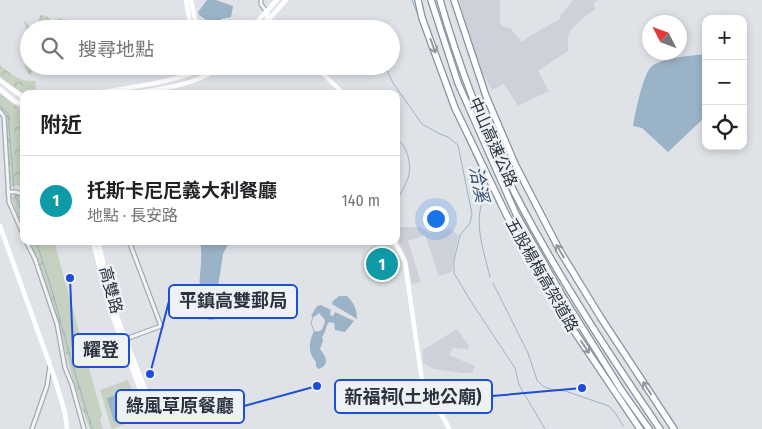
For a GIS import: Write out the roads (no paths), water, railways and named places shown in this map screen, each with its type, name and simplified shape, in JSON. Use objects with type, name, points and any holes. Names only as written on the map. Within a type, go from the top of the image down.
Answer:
[{"type":"highway","name":"五股楊梅高架道路","points":[[418,0],[422,18],[454,108],[507,216],[574,331],[640,429]]},
{"type":"highway","name":"中山高速公路","points":[[429,0],[462,92],[516,214],[622,391],[649,429]]},
{"type":"highway","name":"中山高速公路","points":[[440,0],[468,84],[492,145],[522,207],[573,297],[660,429]]},
{"type":"highway","points":[[444,0],[452,33]]},
{"type":"highway","name":"五股楊梅高架道路","points":[[454,0],[486,96],[515,164],[560,251],[601,318],[674,429]]},
{"type":"street","points":[[186,0],[190,20]]},
{"type":"street","points":[[191,0],[195,20]]},
{"type":"street","points":[[261,0],[261,4],[267,12],[267,20]]},
{"type":"street","points":[[259,20],[277,0]]},
{"type":"street","points":[[269,20],[286,0]]},
{"type":"street","points":[[179,78],[184,75]]},
{"type":"street","points":[[114,90],[186,75]]},
{"type":"street","points":[[324,75],[340,90]]},
{"type":"street","points":[[150,90],[178,85],[205,76]]},
{"type":"street","points":[[0,80],[20,95]]},
{"type":"street","points":[[0,88],[20,104]]},
{"type":"street","points":[[0,111],[4,117],[9,202],[20,227]]},
{"type":"street","points":[[8,192],[20,194]]},
{"type":"street","points":[[0,226],[66,413],[67,429]]},
{"type":"street","points":[[28,245],[35,259],[57,324],[64,368],[72,385],[84,429]]},
{"type":"street","name":"高雙路","points":[[94,245],[110,309],[123,340],[153,410],[152,417],[148,411],[123,340],[99,245]]},
{"type":"street","points":[[88,353],[161,326],[131,245]]},
{"type":"street","points":[[396,245],[405,262],[422,381],[427,393],[440,411],[449,429]]},
{"type":"street","points":[[32,429],[47,386],[50,366]]},
{"type":"water","points":[[207,0],[216,0],[233,6],[231,17],[221,20],[206,20],[198,12]]},
{"type":"water","points":[[702,54],[702,120],[668,152],[642,128],[633,126],[640,94],[652,66],[668,60],[687,60],[687,56]]},
{"type":"water","points":[[200,245],[228,245],[223,254],[216,300],[218,319],[209,320],[201,300]]},
{"type":"water","points":[[339,296],[347,296],[352,301],[356,309],[357,319],[332,304]]},
{"type":"water","points":[[321,305],[331,310],[330,315],[333,316],[335,312],[354,321],[345,332],[335,330],[334,323],[329,322],[322,337],[323,341],[320,349],[326,362],[319,369],[316,367],[310,347],[314,331],[321,330],[324,325],[325,320],[319,313],[314,317],[311,316],[317,306]]},
{"type":"water","points":[[116,395],[123,419],[114,422],[107,398]]},
{"type":"waterway","name":"洽溪","points":[[412,0],[424,30]]},
{"type":"waterway","name":"洽溪","points":[[389,75],[398,90]]},
{"type":"waterway","name":"洽溪","points":[[400,93],[422,124],[448,137],[458,145],[472,214],[470,223],[460,235],[454,261],[454,273],[515,368],[519,385],[545,429]]},
{"type":"waterway","points":[[0,105],[8,114],[14,188]]},
{"type":"waterway","name":"洽溪","points":[[463,132],[484,178],[488,182]]},
{"type":"waterway","points":[[400,142],[408,156],[410,168],[408,178],[400,195]]},
{"type":"waterway","name":"洽溪","points":[[490,277],[481,242],[479,219],[484,197],[491,187]]},
{"type":"waterway","points":[[15,195],[20,208]]},
{"type":"waterway","points":[[37,245],[92,429]]},
{"type":"waterway","name":"洽溪","points":[[493,283],[528,353],[537,380],[543,386],[550,389],[565,391],[609,406],[623,426]]},
{"type":"waterway","points":[[313,317],[311,323],[314,331]]},
{"type":"place","name":"托斯卡尼尼義大利餐廳","points":[[382,264]]},
{"type":"place","name":"耀登","points":[[70,278]]},
{"type":"place","name":"平鎮高雙郵局","points":[[150,374]]},
{"type":"place","name":"綠風草原餐廳","points":[[317,386]]},
{"type":"place","name":"新福祠(土地公廟)","points":[[582,388]]}]
